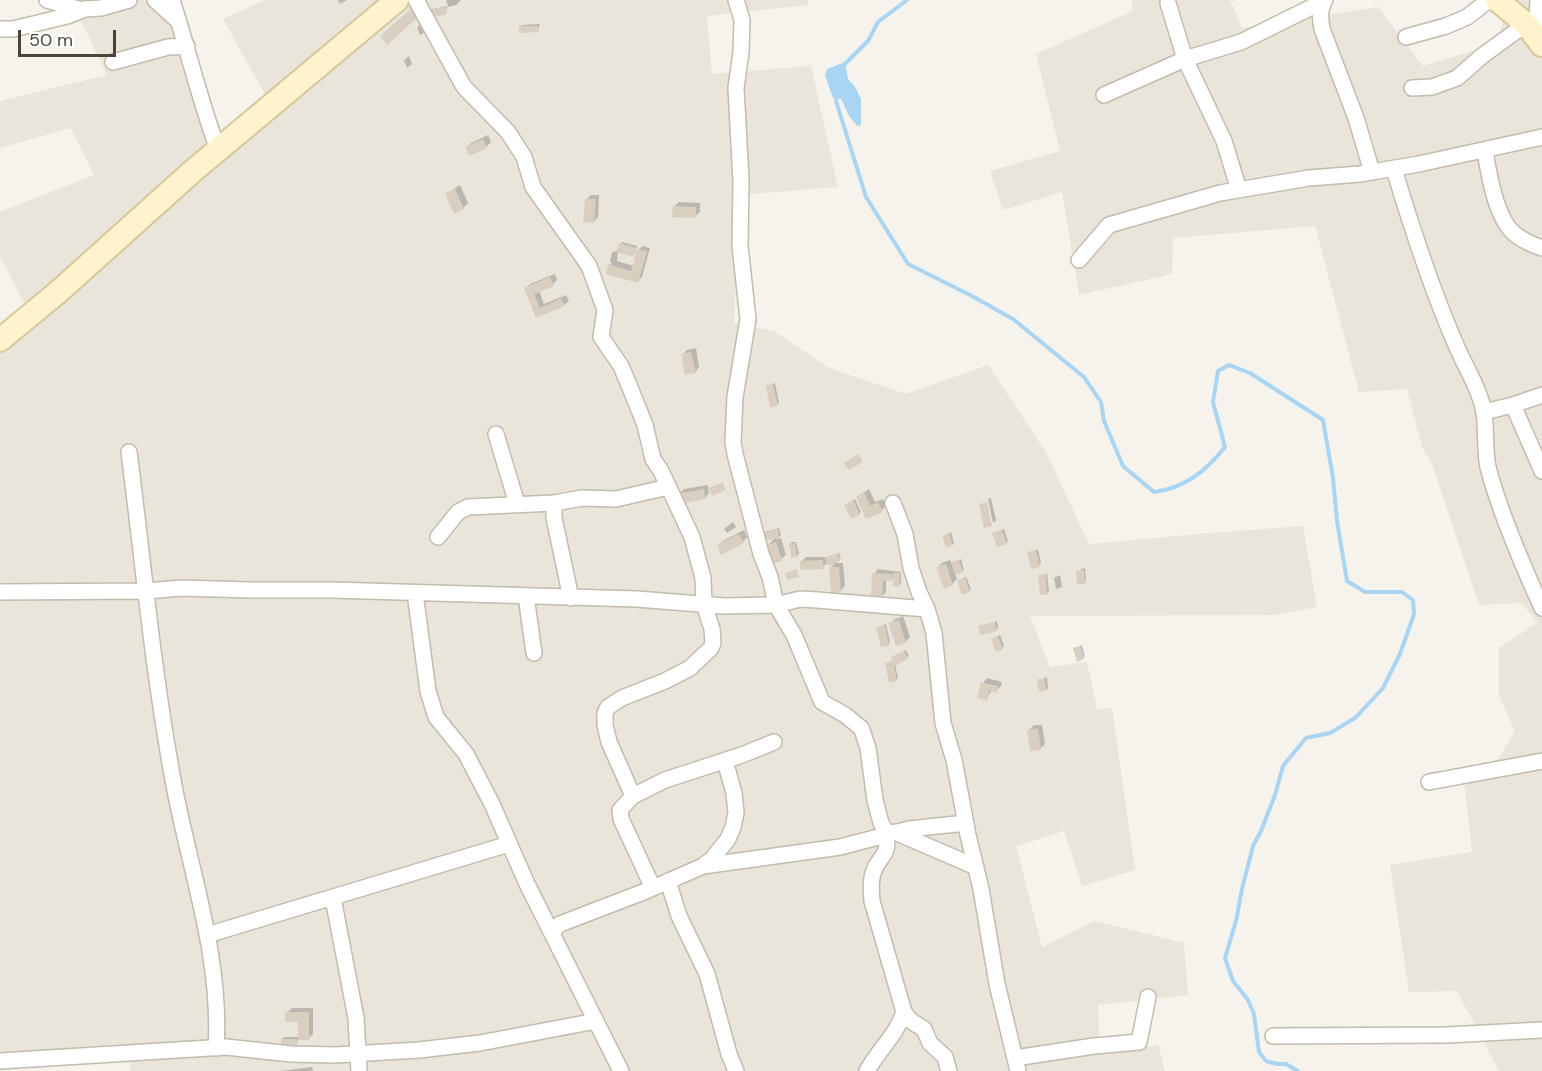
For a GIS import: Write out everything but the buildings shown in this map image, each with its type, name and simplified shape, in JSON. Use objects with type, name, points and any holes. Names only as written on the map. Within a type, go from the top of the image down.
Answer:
[{"type":"street","points":[[47,0],[82,10]]},
{"type":"street","points":[[0,29],[13,29],[129,0]]},
{"type":"street","points":[[155,0],[179,21]]},
{"type":"street","points":[[172,0],[187,46],[201,102],[218,150]]},
{"type":"street","points":[[0,340],[57,293],[218,150],[397,0]]},
{"type":"street","points":[[417,0],[459,79],[508,132],[524,157],[533,188],[589,266],[605,310],[601,337],[621,366],[645,425],[653,459],[692,537],[698,557],[703,578],[704,604],[712,629],[713,643],[705,655],[690,668],[665,681],[622,698],[604,712],[609,742],[633,796]]},
{"type":"street","points":[[736,0],[742,20],[741,52],[736,88],[741,180],[740,246],[748,319],[735,397],[733,442],[776,604],[794,635],[822,702],[861,728],[868,748],[875,800],[881,823],[889,833],[976,867]]},
{"type":"street","points":[[1104,95],[1185,59],[1241,42],[1325,0]]},
{"type":"street","points":[[1325,0],[1320,19],[1322,28],[1356,118],[1372,172]]},
{"type":"street","points":[[1406,37],[1446,26],[1467,17],[1489,0]]},
{"type":"street","points":[[1497,0],[1534,35]]},
{"type":"street","points":[[1534,35],[1538,0]]},
{"type":"street","points":[[1168,3],[1185,59],[1224,141],[1239,189]]},
{"type":"street","points":[[1412,88],[1432,87],[1457,78],[1482,56],[1534,35]]},
{"type":"street","points":[[113,62],[168,47],[187,46]]},
{"type":"street","points":[[1079,260],[1105,229],[1114,223],[1239,189],[1309,178],[1394,169],[1542,137]]},
{"type":"street","points":[[1485,151],[1493,195],[1504,217],[1514,234],[1542,248]]},
{"type":"street","points":[[1394,169],[1416,243],[1456,346],[1480,396],[1484,412],[1486,457],[1489,470],[1511,533],[1542,608]]},
{"type":"street","points":[[1484,412],[1542,395]]},
{"type":"street","points":[[1513,405],[1542,471]]},
{"type":"street","points":[[496,434],[517,504]]},
{"type":"street","points":[[129,452],[153,658],[173,783],[216,980],[218,1019],[216,1048]]},
{"type":"street","points":[[438,537],[463,508],[554,503],[582,498],[616,499],[668,487]]},
{"type":"street","points":[[554,503],[554,518],[571,598]]},
{"type":"street","points":[[893,503],[905,534],[911,568],[927,609],[933,633],[943,723],[954,760],[997,984],[1016,1064],[1094,1046],[1139,1042],[1148,997]]},
{"type":"street","points":[[0,592],[146,591],[202,588],[637,599],[724,606],[776,604],[800,599],[927,609]]},
{"type":"street","points":[[416,593],[424,671],[432,707],[444,729],[466,754],[492,804],[509,844],[621,1071]]},
{"type":"street","points":[[526,596],[534,653]]},
{"type":"street","points":[[653,888],[620,815],[620,810],[633,796],[665,780],[725,761],[774,742]]},
{"type":"street","points":[[703,866],[717,853],[734,827],[736,813],[734,793],[725,761]]},
{"type":"street","points":[[1429,782],[1542,761]]},
{"type":"street","points":[[552,932],[568,920],[618,903],[703,866],[840,847],[889,833],[966,823]]},
{"type":"street","points":[[889,833],[885,855],[876,866],[870,886],[872,901],[904,1012],[911,1021],[924,1029],[930,1043],[945,1057],[949,1071]]},
{"type":"street","points":[[207,935],[509,844]]},
{"type":"street","points":[[668,881],[682,923],[707,974],[729,1054],[736,1071]]},
{"type":"street","points":[[333,898],[356,1018],[359,1071]]},
{"type":"street","points":[[867,1071],[875,1055],[899,1027],[904,1012]]},
{"type":"street","points":[[0,1061],[226,1047],[291,1054],[358,1053],[457,1046],[596,1021]]},
{"type":"street","points":[[1273,1036],[1447,1035],[1542,1030]]},
{"type":"shaded area","points":[[71,0],[158,0],[188,61],[213,148],[268,100],[223,19],[265,0],[808,0],[808,5],[707,16],[712,74],[811,66],[838,187],[739,195],[734,323],[774,331],[829,368],[906,394],[988,365],[1047,454],[1089,544],[1303,526],[1317,607],[1275,615],[1030,616],[1050,667],[1087,662],[1097,709],[1112,708],[1135,870],[1082,886],[1064,831],[1016,846],[1042,947],[1095,921],[1184,943],[1188,995],[1098,1005],[1100,1054],[1158,1045],[1165,1071],[131,1071],[128,1059],[0,1066],[0,327],[25,305],[0,256],[0,212],[94,175],[71,128],[0,148],[0,101],[107,75]]},
{"type":"shaded area","points":[[1131,0],[1230,0],[1242,28],[1378,7],[1423,66],[1495,44],[1511,0],[1542,0],[1542,1071],[1499,1071],[1457,991],[1409,992],[1390,865],[1472,852],[1463,771],[1496,763],[1515,731],[1499,695],[1499,648],[1537,623],[1522,603],[1479,605],[1432,464],[1422,447],[1407,389],[1359,392],[1315,226],[1173,238],[1172,274],[1079,295],[1062,192],[1003,210],[990,171],[1060,151],[1036,54],[1133,11]]},
{"type":"water","points":[[845,62],[848,79],[861,99],[861,125],[857,126],[841,99],[833,98],[825,75],[827,69]]},
{"type":"waterway","points":[[844,65],[868,41],[878,22],[907,0]]},
{"type":"waterway","points":[[837,95],[836,101],[866,197],[908,264],[1013,319],[1084,377],[1101,402],[1104,421],[1123,466],[1154,492],[1176,487],[1194,477],[1225,447],[1213,402],[1218,371],[1229,365],[1250,373],[1323,420],[1347,581],[1365,592],[1402,592],[1413,600],[1414,614],[1400,654],[1383,688],[1355,718],[1330,733],[1306,738],[1283,766],[1275,795],[1253,846],[1225,958],[1233,981],[1248,1000],[1254,1014],[1259,1052],[1266,1061],[1286,1064],[1298,1071]]}]
